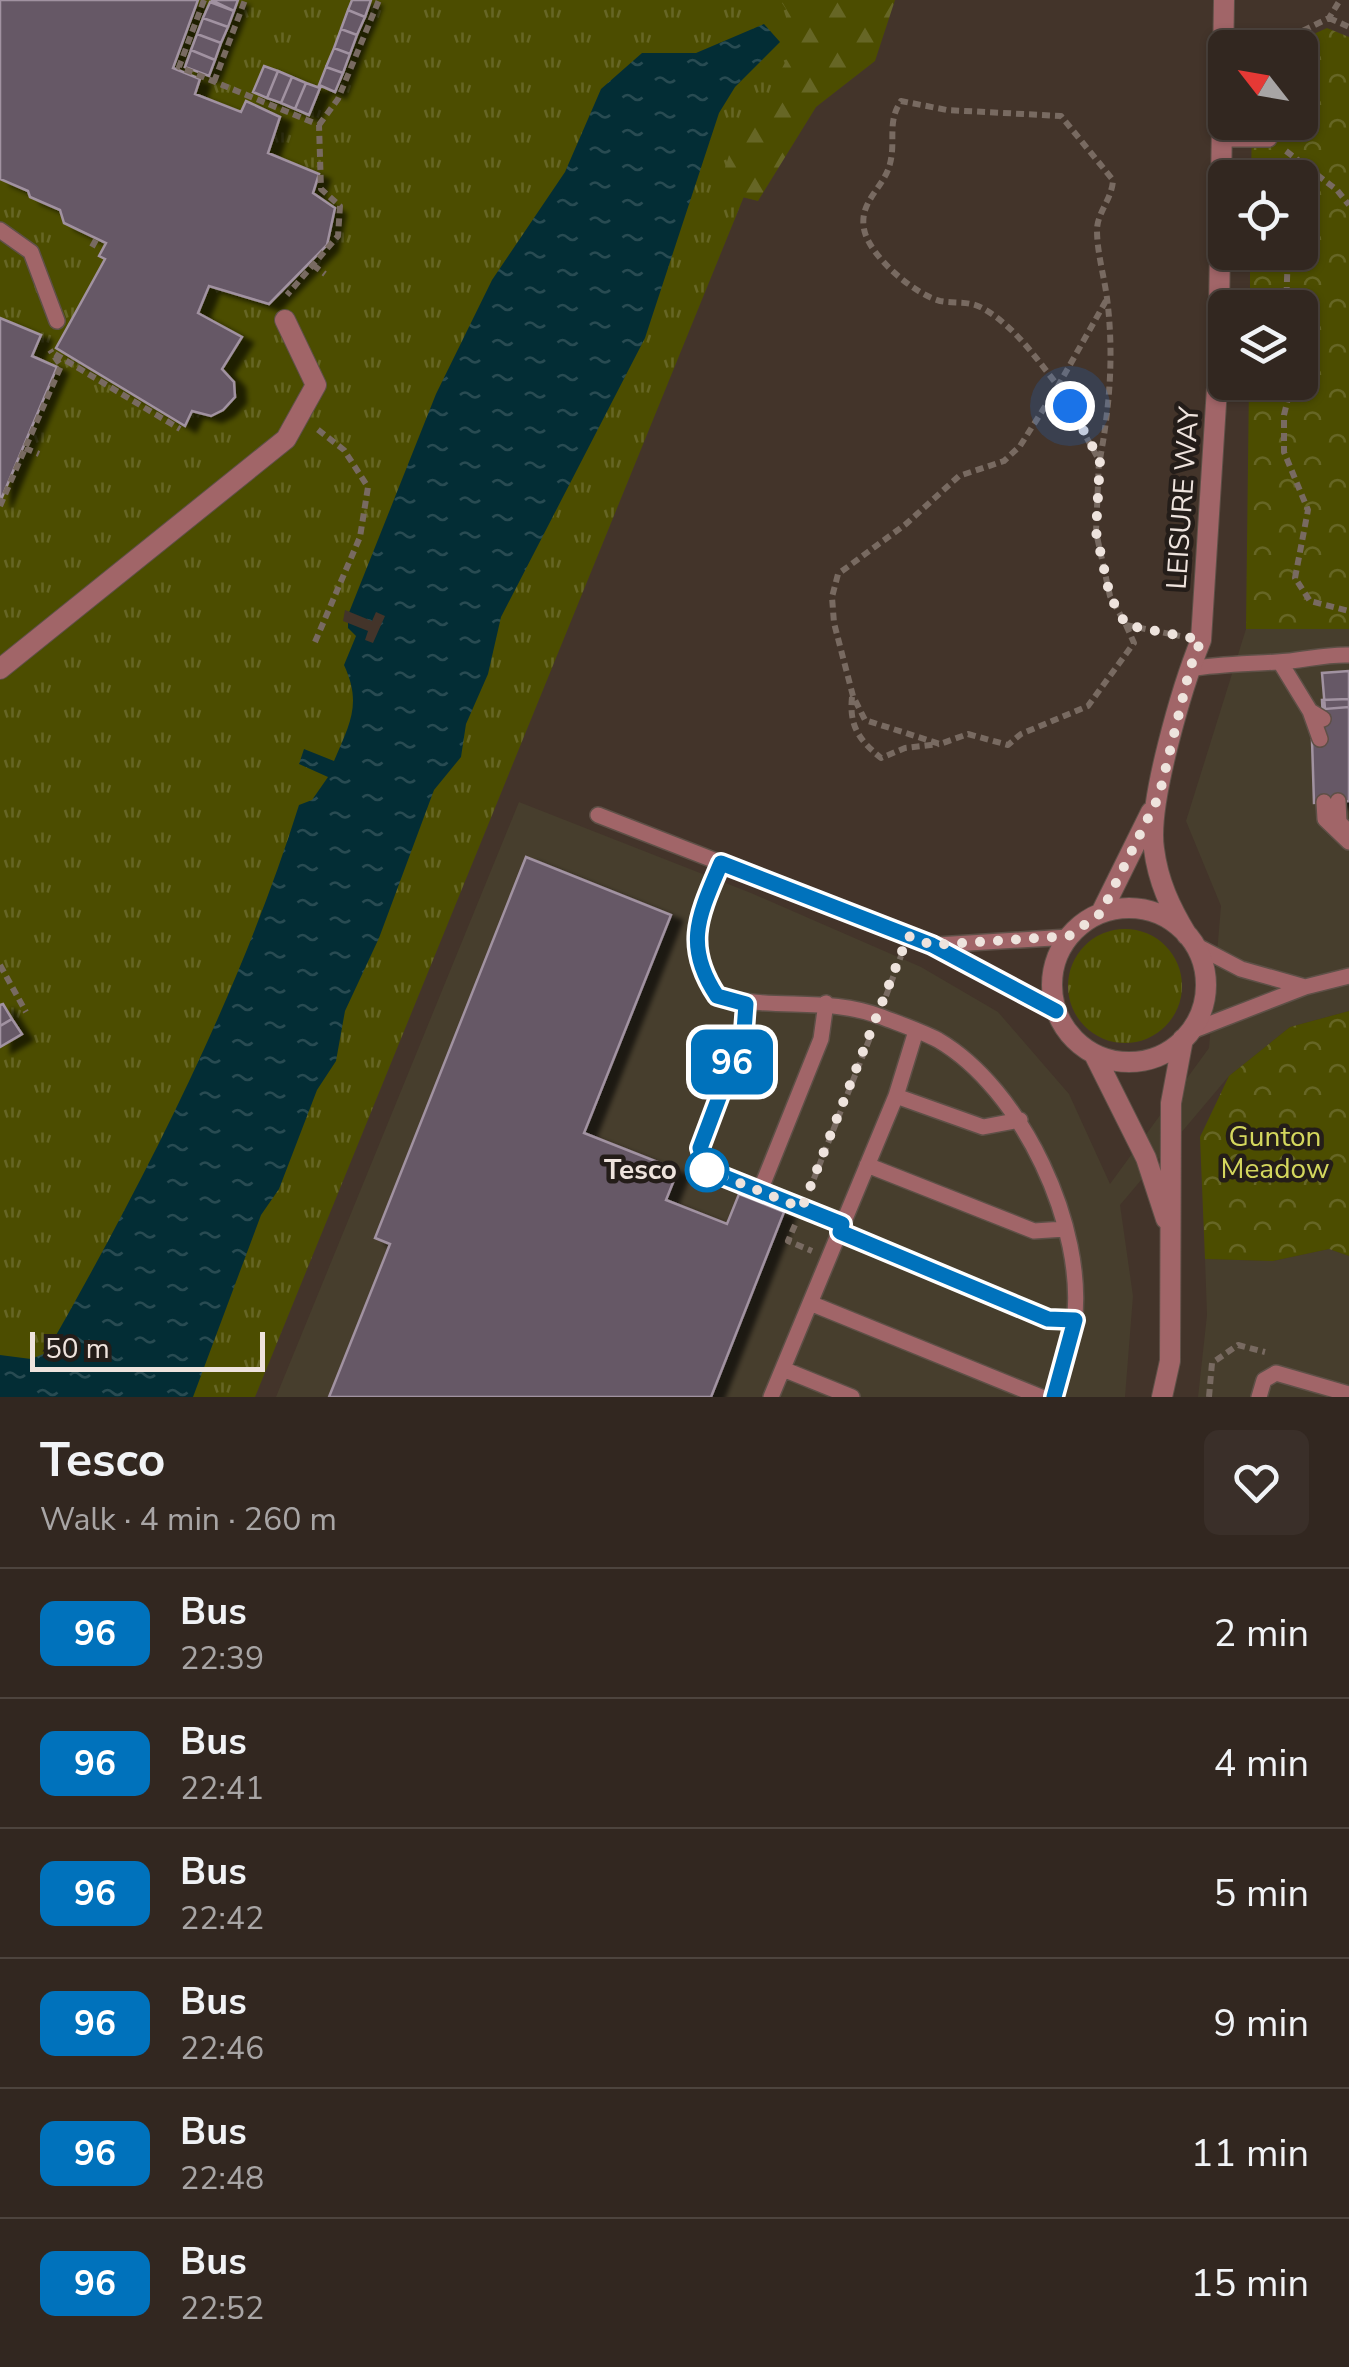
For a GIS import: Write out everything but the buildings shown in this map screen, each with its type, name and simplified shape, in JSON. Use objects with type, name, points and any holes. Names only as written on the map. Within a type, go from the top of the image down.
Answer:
[{"type":"street","name":"LEISURE WAY","points":[[1224,0],[1224,30]]},
{"type":"street","name":"LEISURE WAY","points":[[1162,1397],[1170,1360],[1171,1103],[1186,1036],[1204,998],[1205,980],[1191,940],[1166,900],[1153,846],[1159,796],[1190,668],[1201,640],[1218,372],[1225,140]]},
{"type":"street","points":[[0,669],[286,439],[316,385],[285,320]]},
{"type":"street","name":"LEISURE WAY","points":[[1069,936],[1101,913],[1159,796]]},
{"type":"street","points":[[1101,913],[1120,909],[1156,913],[1191,940]]},
{"type":"street","points":[[1056,1011],[1054,964],[1069,936]]},
{"type":"street","name":"LEISURE WAY","points":[[1056,1011],[1078,1043],[1094,1054],[1146,1158],[1172,1235]]},
{"type":"street","points":[[1094,1054],[1112,1060],[1150,1059],[1186,1036]]},
{"type":"lane","points":[[0,230],[31,252],[57,321]]},
{"type":"lane","points":[[1190,668],[1241,660],[1280,662],[1318,654],[1349,655]]},
{"type":"lane","points":[[1280,662],[1316,715],[1320,740]]},
{"type":"lane","points":[[1349,833],[1339,822],[1331,802],[1325,820],[1349,842]]},
{"type":"lane","points":[[598,815],[932,945],[1056,1011]]},
{"type":"lane","points":[[721,863],[702,908],[695,943],[700,971],[717,996],[781,1008],[826,1003],[879,1016],[916,1031],[940,1041],[1020,1120],[1044,1168],[1065,1229],[1075,1320],[1054,1397]]},
{"type":"lane","points":[[932,945],[1069,936]]},
{"type":"lane","points":[[1191,940],[1242,970],[1305,987]]},
{"type":"lane","points":[[1186,1036],[1305,987],[1349,976]]},
{"type":"lane","points":[[760,1191],[821,1039],[826,1003]]},
{"type":"lane","points":[[746,1004],[744,1031],[700,1148],[707,1170],[802,1208],[1048,1319],[1075,1320]]},
{"type":"lane","points":[[771,1397],[896,1096],[916,1031]]},
{"type":"lane","points":[[896,1096],[983,1127],[1020,1120]]},
{"type":"lane","points":[[867,1165],[1034,1231],[1065,1229]]},
{"type":"lane","points":[[810,1303],[1041,1397]]},
{"type":"lane","points":[[783,1369],[852,1397]]},
{"type":"lane","points":[[1259,1397],[1264,1380],[1276,1373],[1349,1394]]},
{"type":"path","points":[[204,0],[177,68],[320,125]]},
{"type":"path","points":[[214,82],[246,0]]},
{"type":"path","points":[[285,320],[277,307],[338,236],[340,206],[321,189],[320,125],[338,99],[379,0]]},
{"type":"path","points":[[1304,30],[1328,18],[1340,0]]},
{"type":"path","points":[[1328,18],[1349,27]]},
{"type":"path","points":[[852,696],[850,716],[860,741],[880,758],[905,748],[940,744],[968,734],[1008,745],[1021,734],[1088,706],[1134,643],[1110,596],[1096,532],[1100,460],[1110,394],[1107,298],[1097,225],[1112,197],[1113,180],[1061,116],[947,110],[902,101],[891,116],[891,160],[887,174],[868,198],[864,228],[873,251],[920,292],[942,302],[957,300],[982,308],[1005,324],[1058,386],[1100,460]]},
{"type":"path","points":[[1318,178],[1349,205]]},
{"type":"path","points":[[92,247],[97,238]]},
{"type":"path","points":[[313,265],[325,274]]},
{"type":"path","points":[[860,741],[865,720],[852,696],[834,623],[832,597],[838,574],[906,524],[959,476],[1004,461],[1020,446],[1107,298]]},
{"type":"path","points":[[0,506],[62,366],[50,350],[180,429]]},
{"type":"path","points":[[1288,400],[1284,452],[1308,510],[1296,578],[1310,601],[1349,611]]},
{"type":"path","points":[[299,416],[344,450],[368,487],[360,538],[315,642]]},
{"type":"path","points":[[25,448],[39,454]]},
{"type":"path","points":[[1126,625],[1201,640]]},
{"type":"path","points":[[865,720],[940,744]]},
{"type":"path","points":[[829,1258],[788,1241],[908,936]]},
{"type":"path","points":[[0,965],[26,1012]]},
{"type":"shaded area","points":[[1246,629],[1349,629],[1349,1011],[1290,1027],[1229,1076],[1120,1205],[1133,1296],[1125,1397],[276,1397],[519,802],[751,893],[921,967],[998,1012],[1069,1094],[1110,1184],[1209,1048],[1221,906],[1186,821]]},
{"type":"shaded area","points":[[1329,1249],[1349,1256],[1349,1397],[1198,1397],[1207,1315],[1205,1259],[1273,1261]]},
{"type":"green space","points":[[0,0],[824,0],[255,1397],[0,1397]]},
{"type":"green space","points":[[780,0],[895,0],[875,61],[816,107],[758,201],[722,192],[721,180],[744,109],[769,93],[789,55],[786,9]]},
{"type":"green space","points":[[1327,28],[1349,37],[1349,629],[1246,629],[1249,400],[1318,400],[1318,290],[1250,290],[1250,270],[1318,270],[1318,160],[1251,160],[1252,140],[1318,140],[1318,32]]},
{"type":"green space","points":[[1125,929],[1147,933],[1166,945],[1178,964],[1182,986],[1178,1008],[1166,1027],[1147,1039],[1125,1043],[1103,1039],[1084,1027],[1072,1008],[1068,986],[1072,964],[1084,945],[1103,933]]},
{"type":"green space","name":"Gunton Meadow","points":[[1349,1011],[1349,1256],[1329,1249],[1273,1261],[1205,1259],[1200,1137],[1229,1076],[1290,1027]]},
{"type":"water","points":[[764,24],[780,42],[735,87],[719,113],[645,338],[501,617],[488,674],[466,724],[461,757],[434,790],[379,938],[345,1011],[336,1061],[317,1090],[279,1189],[261,1215],[193,1397],[0,1397],[0,1355],[31,1359],[46,1353],[119,1221],[219,1016],[299,805],[312,800],[328,777],[299,764],[304,749],[334,761],[349,724],[353,702],[344,665],[356,636],[348,628],[348,615],[436,394],[492,280],[565,172],[601,89],[642,53],[696,53]]},
{"type":"pier","points":[[345,610],[372,621],[376,612],[385,616],[373,643],[365,640],[368,631],[343,621]]},
{"type":"bus line","name":"96","points":[[1054,1397],[1075,1320],[1048,1319],[840,1232],[842,1224],[707,1170],[700,1148],[744,1031],[746,1004],[717,996],[700,971],[695,943],[702,908],[721,863],[932,945],[1056,1011]]},
{"type":"place","name":"Tesco","points":[[707,1170]]},
{"type":"route","points":[[707,1170],[802,1208],[908,936],[932,945],[1069,936],[1101,913],[1159,796],[1190,668],[1201,640],[1126,625],[1110,596],[1096,532],[1100,460],[1070,406]]}]
